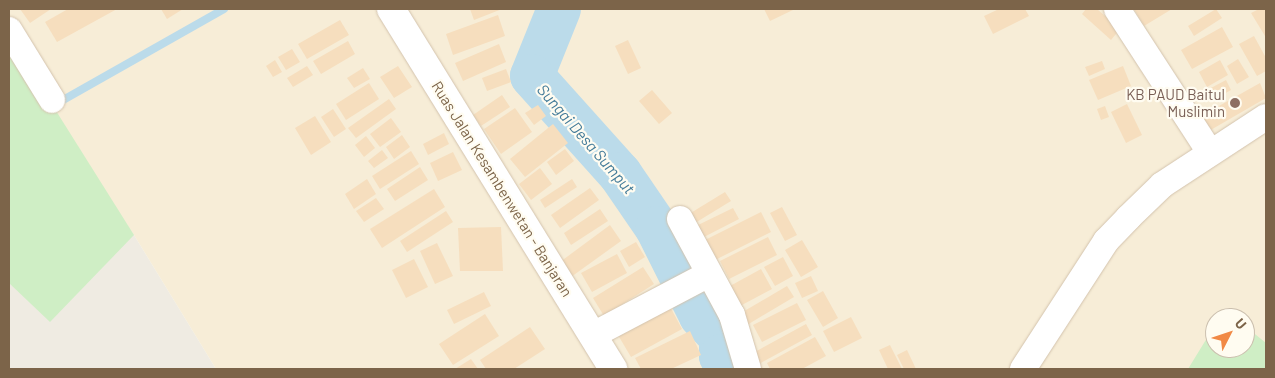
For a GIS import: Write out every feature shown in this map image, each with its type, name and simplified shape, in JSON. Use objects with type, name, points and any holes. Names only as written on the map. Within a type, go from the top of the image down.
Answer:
[{"type":"main road","name":"Ruas Jalan Kesambenwetan - Banjaran","points":[[393,9],[613,369]]},
{"type":"street","points":[[1117,9],[1210,152]]},
{"type":"street","points":[[9,30],[52,100]]},
{"type":"street","points":[[1023,369],[1106,241],[1162,185],[1266,117]]},
{"type":"street","points":[[680,219],[696,280],[732,315],[748,369]]},
{"type":"street","points":[[593,335],[696,280]]},
{"type":"shaded area","points":[[9,9],[1266,9],[1266,369],[216,369],[134,235],[9,54]]},
{"type":"shaded area","points":[[9,54],[134,235],[216,369],[9,369]]},
{"type":"green space","points":[[9,36],[134,235],[50,322],[9,283]]},
{"type":"green space","points":[[1255,334],[1266,343],[1266,369],[1188,369],[1205,341],[1205,358],[1255,358]]},
{"type":"building","points":[[20,9],[51,9],[30,23]]},
{"type":"building","points":[[68,9],[117,9],[57,42],[45,22]]},
{"type":"building","points":[[161,9],[183,9],[167,19]]},
{"type":"building","points":[[470,9],[502,9],[474,20]]},
{"type":"building","points":[[764,9],[795,9],[770,21]]},
{"type":"building","points":[[999,9],[1025,9],[1029,16],[993,34],[984,16]]},
{"type":"building","points":[[1086,9],[1097,9],[1120,29],[1111,40],[1082,14]]},
{"type":"building","points":[[1134,9],[1172,9],[1144,26]]},
{"type":"building","points":[[1216,9],[1222,18],[1194,36],[1188,26]]},
{"type":"building","points":[[1259,9],[1266,9],[1265,36],[1251,13]]},
{"type":"building","points":[[498,15],[505,36],[453,55],[446,34]]},
{"type":"building","points":[[340,20],[349,35],[307,59],[298,44]]},
{"type":"building","points":[[1222,27],[1233,47],[1192,69],[1181,50]]},
{"type":"building","points":[[1254,36],[1266,58],[1266,71],[1257,76],[1239,44]]},
{"type":"building","points":[[628,40],[641,68],[628,74],[615,46]]},
{"type":"building","points":[[348,41],[355,54],[321,74],[313,61]]},
{"type":"building","points":[[499,44],[506,62],[463,81],[455,63]]},
{"type":"building","points":[[292,49],[300,62],[286,70],[278,57]]},
{"type":"building","points":[[1238,59],[1249,77],[1237,84],[1227,66]]},
{"type":"building","points":[[275,60],[282,72],[273,77],[266,66]]},
{"type":"building","points":[[1220,60],[1228,75],[1207,87],[1199,72]]},
{"type":"building","points":[[1102,61],[1105,69],[1089,76],[1085,67]]},
{"type":"building","points":[[307,66],[313,75],[293,87],[287,78]]},
{"type":"building","points":[[398,66],[412,87],[394,98],[380,77]]},
{"type":"building","points":[[1123,66],[1131,86],[1098,100],[1089,80]]},
{"type":"building","points":[[363,68],[370,79],[354,88],[347,78]]},
{"type":"building","points":[[506,69],[511,82],[487,91],[482,78]]},
{"type":"building","points":[[1226,80],[1231,90],[1215,99],[1209,89]]},
{"type":"building","points":[[369,83],[379,99],[346,120],[336,104]]},
{"type":"building","points":[[1260,83],[1266,98],[1202,135],[1194,120]]},
{"type":"building","points":[[652,90],[672,113],[659,124],[639,101]]},
{"type":"building","points":[[502,95],[510,107],[481,126],[473,115]]},
{"type":"building","points":[[389,99],[396,109],[356,138],[348,128]]},
{"type":"building","points":[[1127,104],[1142,135],[1126,143],[1111,112]]},
{"type":"building","points":[[538,105],[546,116],[534,125],[525,113]]},
{"type":"building","points":[[1105,106],[1109,117],[1101,120],[1097,109]]},
{"type":"building","points":[[515,108],[532,132],[501,154],[484,129]]},
{"type":"building","points":[[333,109],[346,129],[334,137],[321,117]]},
{"type":"building","points":[[315,116],[331,142],[311,155],[295,128]]},
{"type":"building","points":[[391,118],[401,132],[380,147],[370,134]]},
{"type":"building","points":[[553,124],[568,143],[525,177],[510,159]]},
{"type":"building","points":[[444,133],[449,144],[428,155],[423,144]]},
{"type":"building","points":[[402,135],[410,147],[394,159],[386,147]]},
{"type":"building","points":[[366,136],[375,148],[364,157],[355,145]]},
{"type":"building","points":[[565,149],[574,161],[556,175],[547,162]]},
{"type":"building","points":[[382,150],[388,158],[374,168],[368,161]]},
{"type":"building","points":[[411,151],[419,164],[380,189],[372,176]]},
{"type":"building","points":[[453,152],[462,170],[438,181],[430,163]]},
{"type":"building","points":[[420,167],[428,180],[395,201],[387,189]]},
{"type":"building","points":[[540,168],[552,184],[531,200],[519,184]]},
{"type":"building","points":[[367,179],[376,194],[354,209],[345,194]]},
{"type":"building","points":[[572,179],[577,187],[545,208],[540,200]]},
{"type":"building","points":[[590,188],[599,200],[560,228],[551,215]]},
{"type":"building","points":[[434,189],[445,207],[382,248],[370,229]]},
{"type":"building","points":[[725,192],[731,201],[695,223],[689,214]]},
{"type":"building","points":[[376,198],[384,209],[364,222],[356,211]]},
{"type":"building","points":[[782,207],[797,235],[785,241],[770,213]]},
{"type":"building","points":[[733,208],[739,219],[702,238],[696,226]]},
{"type":"building","points":[[600,209],[608,221],[571,245],[564,233]]},
{"type":"building","points":[[446,211],[453,222],[407,252],[400,241]]},
{"type":"building","points":[[761,212],[771,232],[713,261],[703,241]]},
{"type":"building","points":[[610,225],[621,241],[571,277],[560,262]]},
{"type":"building","points":[[501,227],[503,271],[460,271],[458,228]]},
{"type":"building","points":[[768,237],[777,255],[729,279],[720,261]]},
{"type":"building","points":[[802,240],[818,267],[801,277],[785,250]]},
{"type":"building","points":[[636,242],[645,257],[629,267],[620,251]]},
{"type":"building","points":[[437,243],[453,276],[435,284],[420,251]]},
{"type":"building","points":[[617,254],[627,273],[592,292],[581,273]]},
{"type":"building","points":[[783,257],[793,276],[775,286],[764,267]]},
{"type":"building","points":[[414,259],[428,287],[406,298],[392,270]]},
{"type":"building","points":[[643,267],[654,284],[604,316],[593,298]]},
{"type":"building","points":[[761,269],[772,289],[740,306],[730,286]]},
{"type":"building","points":[[811,276],[818,291],[802,298],[795,283]]},
{"type":"building","points":[[787,286],[794,297],[747,325],[741,313]]},
{"type":"building","points":[[823,291],[838,318],[823,327],[807,300]]},
{"type":"building","points":[[484,292],[491,306],[454,324],[447,310]]},
{"type":"building","points":[[667,301],[682,329],[631,357],[615,330]]},
{"type":"building","points":[[797,303],[806,320],[762,342],[753,325]]},
{"type":"building","points":[[485,314],[499,336],[453,365],[439,344]]},
{"type":"building","points":[[851,317],[862,338],[834,352],[823,331]]},
{"type":"building","points":[[806,324],[812,335],[757,365],[751,354]]},
{"type":"building","points":[[530,327],[545,349],[514,369],[486,369],[480,360]]},
{"type":"building","points":[[690,331],[701,355],[671,369],[641,369],[635,358]]},
{"type":"building","points":[[815,337],[826,356],[802,369],[770,369],[767,363]]},
{"type":"building","points":[[890,345],[902,369],[888,369],[879,350]]},
{"type":"building","points":[[907,350],[916,369],[904,369],[897,355]]},
{"type":"building","points":[[471,359],[478,369],[455,369]]},
{"type":"waterway","points":[[56,104],[224,9]]},
{"type":"waterway","name":"Sungai Desa Sumput","points":[[559,9],[532,76],[620,174],[657,228],[701,316],[721,337],[721,356],[729,369]]},
{"type":"place","name":"KB PAUD Baitul Muslimin","points":[[1235,103]]}]
